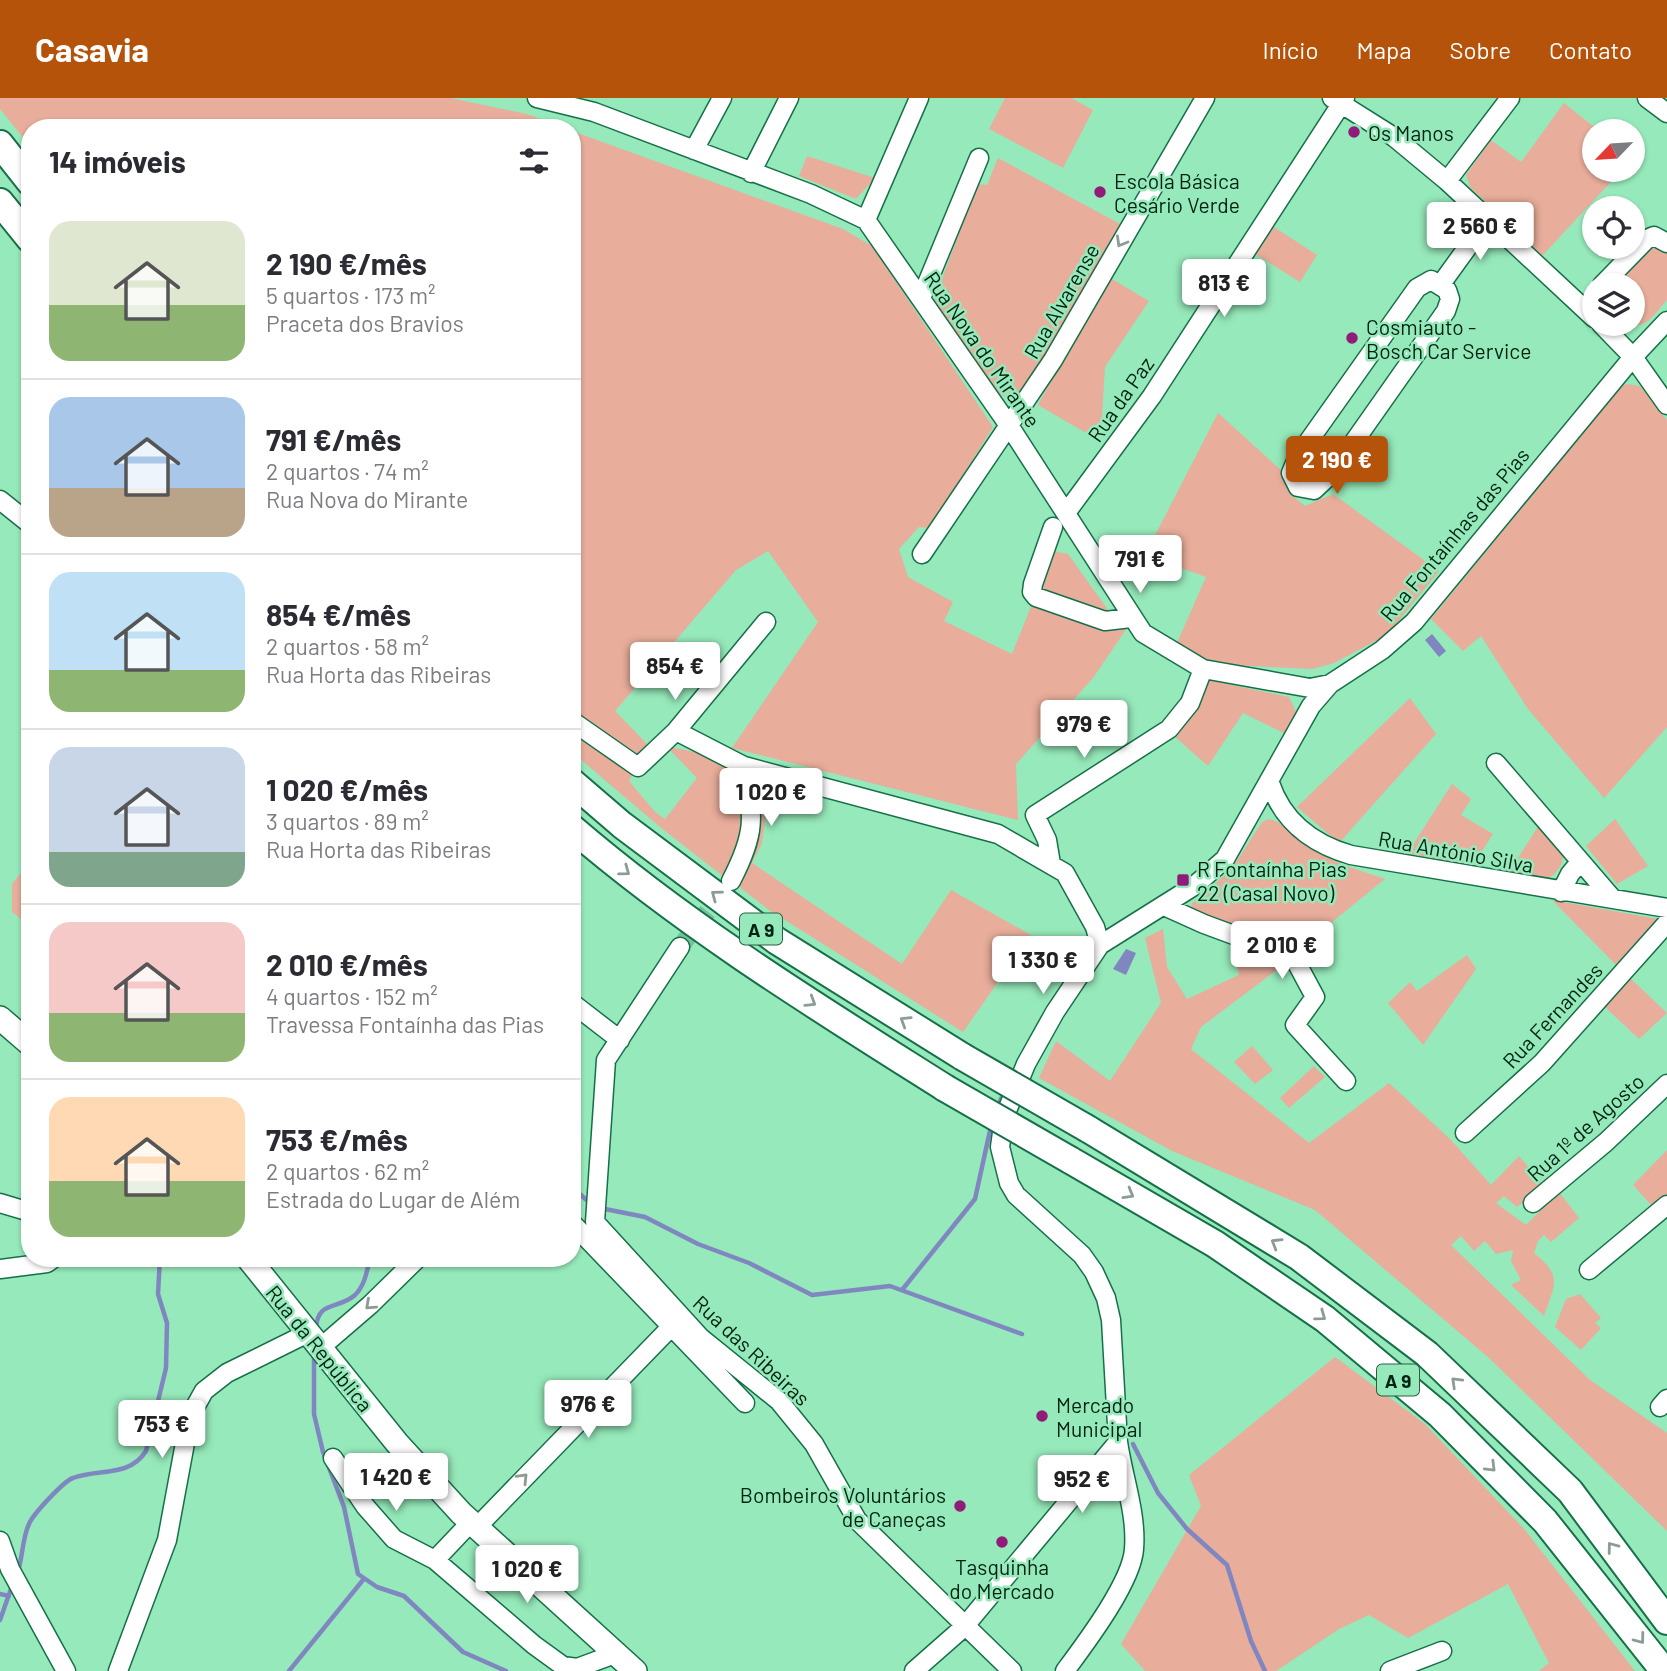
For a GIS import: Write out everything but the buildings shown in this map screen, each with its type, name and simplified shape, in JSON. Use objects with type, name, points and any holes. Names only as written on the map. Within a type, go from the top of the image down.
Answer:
[{"type":"highway","points":[[0,144],[21,171]]},
{"type":"highway","points":[[0,202],[21,228]]},
{"type":"highway","name":"A 9","points":[[581,790],[622,825],[777,941],[963,1057],[1299,1257],[1427,1354],[1570,1491],[1667,1621]]},
{"type":"highway","name":"A 9","points":[[581,836],[758,969],[945,1088],[1215,1244],[1325,1319],[1440,1415],[1545,1521],[1664,1671]]},
{"type":"main road","points":[[0,1018],[21,1036]]},
{"type":"main road","name":"Rua da República","points":[[255,1267],[397,1443],[473,1525],[635,1671]]},
{"type":"street","name":"Rua Nova do Mirante","points":[[537,98],[598,105],[694,150],[811,194],[866,220],[1010,427],[1060,520],[1143,634],[1203,669],[1310,688],[1330,684]]},
{"type":"street","points":[[694,150],[722,98]]},
{"type":"street","points":[[751,173],[789,98]]},
{"type":"street","points":[[866,220],[919,98]]},
{"type":"street","name":"Rua Alvarense","points":[[922,554],[1053,360],[1205,98]]},
{"type":"street","points":[[1447,181],[1510,98]]},
{"type":"street","points":[[1647,98],[1667,113]]},
{"type":"street","points":[[1339,100],[1394,137],[1582,299]]},
{"type":"street","name":"Rua da Paz","points":[[1131,618],[1105,621],[1036,597],[1032,592],[1034,584],[1060,520],[1152,396],[1339,100]]},
{"type":"street","points":[[921,298],[979,158]]},
{"type":"street","points":[[1441,284],[1488,219]]},
{"type":"street","points":[[1614,273],[1647,239],[1660,239]]},
{"type":"street","points":[[1431,280],[1441,284],[1449,294],[1448,307],[1384,402],[1323,484],[1314,490],[1298,487],[1291,473],[1295,462],[1352,378],[1417,288],[1431,280]]},
{"type":"street","name":"Rua Fontaínhas das Pias","points":[[1065,1671],[1108,1607],[1134,1553],[1131,1511],[1118,1442],[1111,1320],[1100,1282],[1072,1244],[1016,1195],[1000,1147],[1004,1118],[1026,1064],[1055,1012],[1100,945],[1194,886],[1225,859],[1311,706],[1330,684],[1382,650],[1414,622],[1633,357],[1667,321]]},
{"type":"street","points":[[1613,336],[1633,357],[1667,405]]},
{"type":"street","points":[[0,500],[21,517]]},
{"type":"street","points":[[581,727],[638,767],[676,731],[766,622]]},
{"type":"street","points":[[1051,864],[1047,840],[1035,815],[1169,729],[1190,703],[1203,669]]},
{"type":"street","points":[[676,731],[744,766],[998,834],[1065,873],[1096,927],[1100,945]]},
{"type":"street","points":[[1496,763],[1613,899]]},
{"type":"street","points":[[731,881],[752,831],[753,811],[744,766]]},
{"type":"street","name":"Rua António Silva","points":[[1270,783],[1283,812],[1325,848],[1351,855],[1561,892],[1667,908]]},
{"type":"street","points":[[1561,892],[1580,862]]},
{"type":"street","points":[[1164,906],[1294,958],[1315,997],[1295,1025],[1346,1081]]},
{"type":"street","name":"Rua Fernandes","points":[[1465,1133],[1542,1063],[1667,923]]},
{"type":"street","points":[[581,1010],[620,1040],[680,947]]},
{"type":"street","name":"Rua das Ribeiras","points":[[620,1040],[606,1060],[595,1222],[701,1338],[779,1401],[814,1444],[857,1520],[1012,1671]]},
{"type":"street","name":"Rua 1º de Agosto","points":[[1533,1203],[1606,1142],[1667,1084]]},
{"type":"street","points":[[0,1203],[21,1209]]},
{"type":"street","points":[[1589,1270],[1667,1205]]},
{"type":"street","points":[[581,1232],[745,1403]]},
{"type":"street","points":[[0,1269],[21,1266]]},
{"type":"street","points":[[118,1671],[167,1540],[190,1416],[204,1391],[227,1373],[314,1340],[370,1305],[409,1267]]},
{"type":"street","points":[[435,1560],[671,1326]]},
{"type":"street","points":[[915,1671],[964,1627],[1118,1442]]},
{"type":"street","points":[[333,1458],[365,1506],[394,1539],[435,1560],[563,1666],[576,1668],[615,1654]]},
{"type":"street","points":[[0,1541],[10,1569],[66,1671]]},
{"type":"street","points":[[1390,1671],[1443,1651]]},
{"type":"shaded area","points":[[0,98],[450,98],[541,119],[21,119],[21,135],[0,109]]},
{"type":"shaded area","points":[[1005,98],[1071,98],[1093,110],[1063,168],[989,129]]},
{"type":"shaded area","points":[[1564,103],[1584,119],[1582,182],[1611,182],[1598,196],[1582,196],[1582,213],[1542,256],[1470,187],[1466,175],[1491,140],[1521,162]]},
{"type":"shaded area","points":[[581,134],[843,229],[872,246],[993,427],[930,528],[919,527],[899,549],[908,577],[953,602],[944,621],[1012,654],[1032,604],[1108,630],[1127,628],[1093,678],[1016,764],[1018,820],[732,748],[818,622],[768,551],[736,570],[615,711],[648,745],[629,781],[655,812],[665,819],[697,778],[667,747],[695,753],[716,762],[732,775],[741,790],[745,809],[743,829],[724,877],[581,760]]},
{"type":"shaded area","points":[[807,156],[875,178],[856,199],[799,176]]},
{"type":"shaded area","points":[[998,158],[1122,225],[1021,394],[1014,399],[999,394],[934,301],[977,184],[987,185]]},
{"type":"shaded area","points":[[1271,225],[1317,255],[1300,282],[1255,254]]},
{"type":"shaded area","points":[[1653,246],[1667,253],[1667,300],[1645,323],[1645,273],[1628,273],[1641,259],[1645,259],[1645,255]]},
{"type":"shaded area","points":[[1107,276],[1149,301],[1105,367],[1101,433],[1093,437],[1038,405]]},
{"type":"shaded area","points":[[1626,384],[1640,386],[1667,420],[1667,727],[1604,798],[1528,709],[1481,636],[1463,651],[1431,619],[1616,392]]},
{"type":"shaded area","points":[[1218,413],[1282,471],[1291,495],[1305,506],[1333,494],[1439,571],[1387,635],[1334,663],[1312,669],[1230,665],[1197,660],[1176,645],[1206,577],[1145,555]]},
{"type":"shaded area","points":[[1052,551],[1068,554],[1111,614],[1109,617],[1040,587]]},
{"type":"shaded area","points":[[1208,680],[1289,697],[1296,712],[1286,734],[1243,713],[1208,766],[1173,735]]},
{"type":"shaded area","points":[[1410,698],[1436,734],[1339,843],[1297,807]]},
{"type":"shaded area","points":[[752,779],[769,792],[762,843],[752,863],[902,964],[951,890],[1031,935],[963,1032],[769,910],[737,885],[754,844],[759,823]]},
{"type":"shaded area","points":[[1452,784],[1471,799],[1461,815],[1493,834],[1472,867],[1405,857]]},
{"type":"shaded area","points":[[1268,819],[1283,824],[1326,857],[1385,879],[1295,952],[1191,909],[1192,903],[1231,870],[1262,822]]},
{"type":"shaded area","points":[[1615,819],[1648,866],[1617,884],[1586,846]]},
{"type":"shaded area","points":[[1541,822],[1556,837],[1562,849],[1562,861],[1557,872],[1540,880],[1507,875]]},
{"type":"shaded area","points":[[21,873],[21,919],[12,912],[12,884]]},
{"type":"shaded area","points":[[1552,900],[1658,919],[1617,966]]},
{"type":"shaded area","points":[[1163,929],[1167,967],[1187,999],[1239,975],[1230,943],[1282,966],[1201,1027],[1191,1049],[1309,1143],[1389,1083],[1450,1139],[1491,1185],[1519,1156],[1543,1185],[1517,1207],[1504,1196],[1496,1203],[1526,1225],[1559,1192],[1579,1218],[1551,1242],[1544,1235],[1538,1241],[1534,1253],[1550,1269],[1554,1282],[1544,1316],[1511,1285],[1521,1280],[1511,1261],[1513,1250],[1496,1254],[1485,1241],[1474,1251],[1461,1236],[1451,1245],[1590,1380],[1667,1433],[1667,1531],[1489,1358],[1315,1210],[1172,1151],[1039,1078],[1056,1041],[1110,1081],[1161,1003],[1145,938]]},
{"type":"shaded area","points":[[1467,955],[1476,969],[1423,1045],[1388,1003],[1410,982],[1417,991]]},
{"type":"shaded area","points":[[1629,977],[1667,1013],[1639,1039],[1605,1007]]},
{"type":"shaded area","points":[[1252,1046],[1273,1070],[1255,1084],[1234,1062]]},
{"type":"shaded area","points":[[1314,1066],[1325,1077],[1289,1108],[1280,1098]]},
{"type":"shaded area","points":[[1667,1150],[1667,1195],[1651,1205],[1633,1185]]},
{"type":"shaded area","points":[[1580,1294],[1601,1318],[1595,1323],[1601,1328],[1581,1350],[1555,1327],[1566,1299]]},
{"type":"shaded area","points":[[1335,1357],[1425,1424],[1525,1530],[1635,1671],[1539,1671],[1549,1663],[1508,1584],[1408,1638],[1369,1615],[1339,1629],[1276,1671],[1145,1671],[1121,1644],[1201,1506],[1189,1475]]},
{"type":"water","points":[[1432,634],[1446,651],[1439,657],[1425,640]]},
{"type":"water","points":[[1126,949],[1136,953],[1126,975],[1113,969]]},
{"type":"waterway","points":[[997,1108],[1005,1090]]},
{"type":"waterway","points":[[902,1290],[975,1199],[991,1126]]},
{"type":"waterway","points":[[581,1195],[592,1205]]},
{"type":"waterway","points":[[600,1208],[645,1217],[698,1244],[749,1263],[812,1295],[890,1286],[1022,1334]]},
{"type":"waterway","points":[[18,1571],[29,1524],[56,1491],[73,1478],[122,1469],[139,1460],[146,1451],[166,1368],[167,1323],[158,1294],[160,1267]]},
{"type":"waterway","points":[[316,1328],[325,1309],[355,1295],[361,1287],[368,1267]]},
{"type":"waterway","points":[[314,1354],[314,1414],[323,1452],[344,1507],[358,1574],[377,1587],[404,1596],[463,1652],[506,1671]]},
{"type":"waterway","points":[[1133,1444],[1158,1493],[1187,1529],[1227,1565],[1251,1641],[1265,1671]]},
{"type":"waterway","points":[[289,1671],[363,1580]]},
{"type":"waterway","points":[[0,1620],[12,1586]]},
{"type":"waterway","points":[[0,1594],[9,1596]]},
{"type":"tunnel","points":[[680,947],[725,889]]},
{"type":"place","name":"Os Manos","points":[[1354,132]]},
{"type":"place","name":"Escola Básica Cesário Verde","points":[[1100,192]]},
{"type":"place","name":"Cosmiauto - Bosch Car Service","points":[[1352,338]]},
{"type":"place","name":"R Fontaínha Pias 22 (Casal Novo)","points":[[1183,880]]},
{"type":"place","name":"Mercado Municipal","points":[[1042,1416]]},
{"type":"place","name":"Bombeiros Voluntários de Caneças","points":[[960,1506]]},
{"type":"place","name":"Tasquinha do Mercado","points":[[1002,1542]]}]
